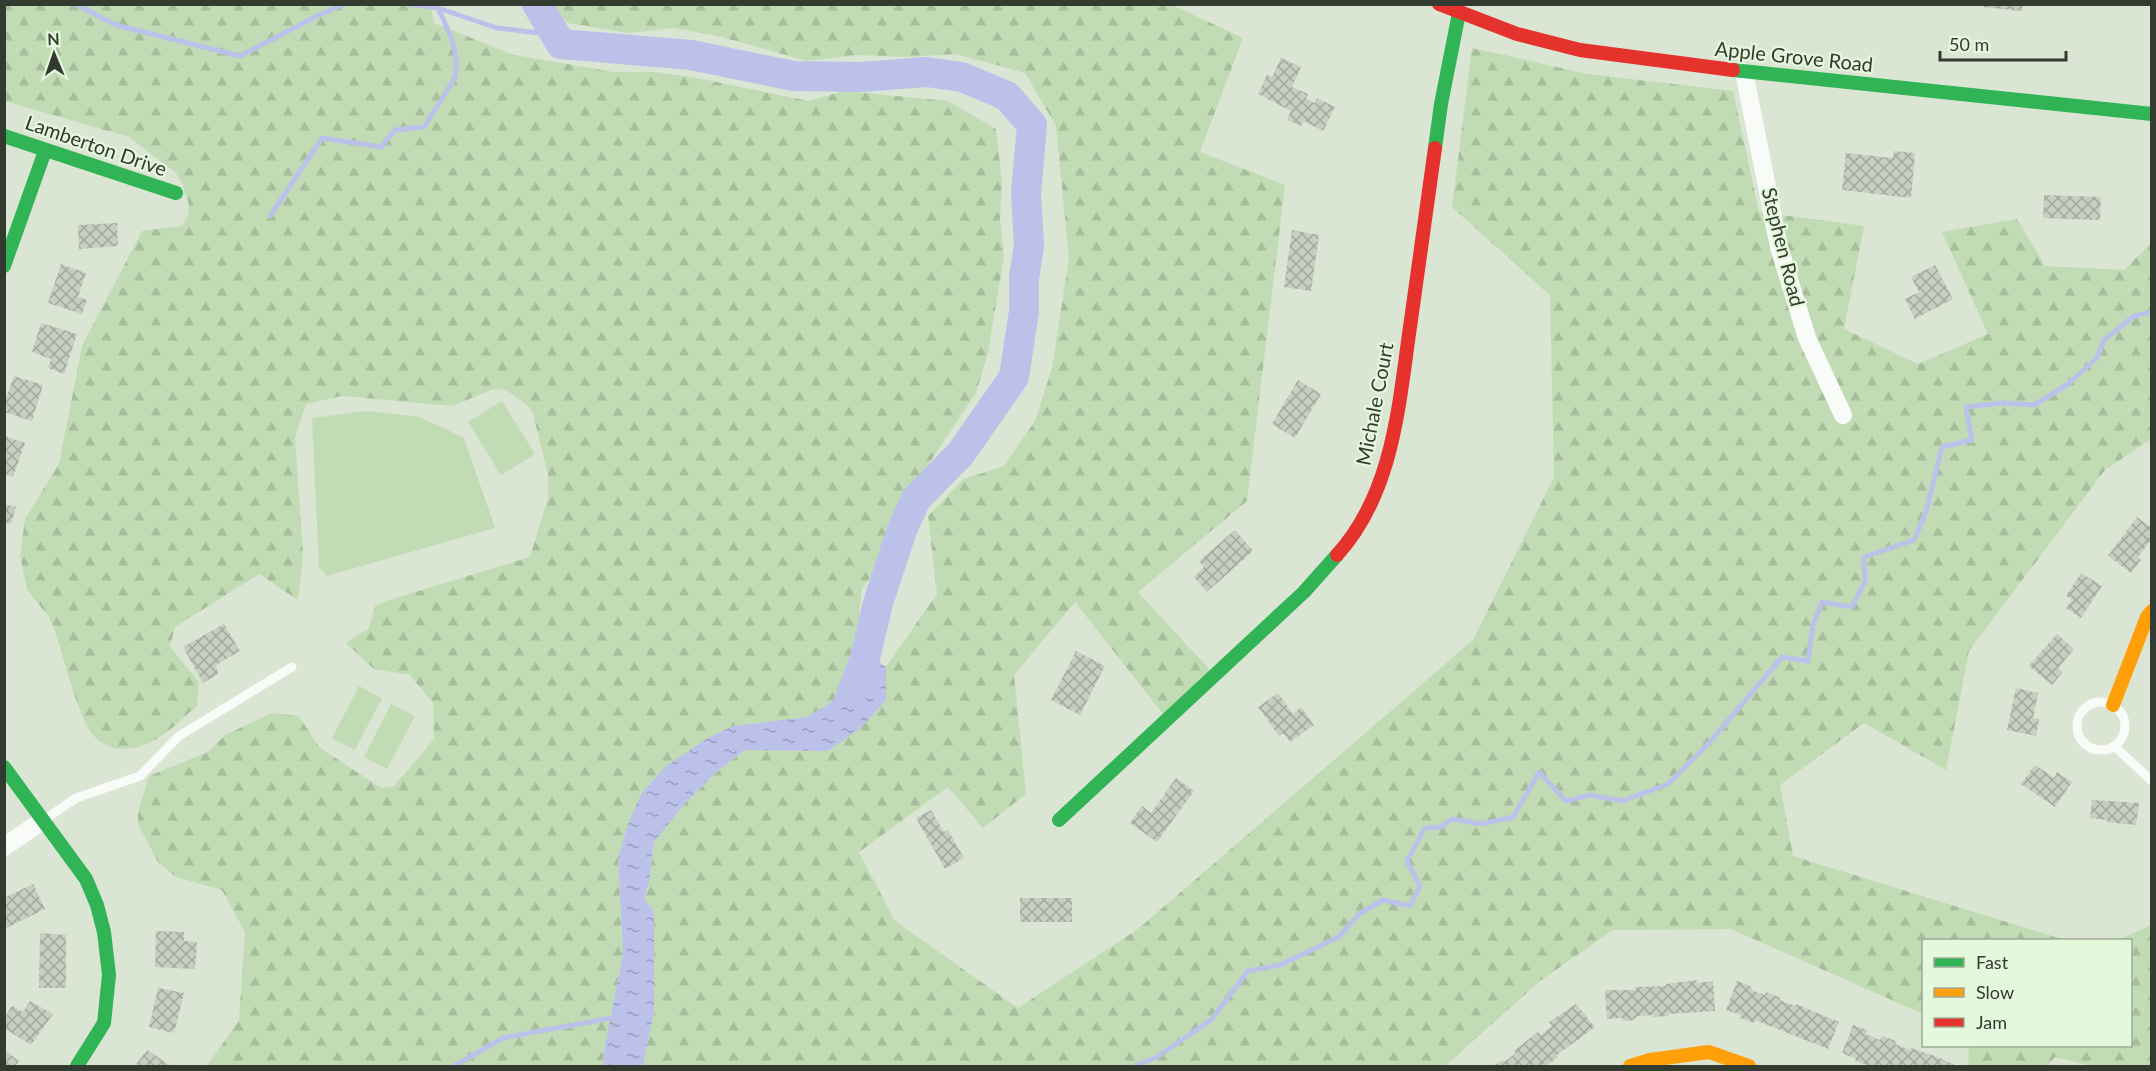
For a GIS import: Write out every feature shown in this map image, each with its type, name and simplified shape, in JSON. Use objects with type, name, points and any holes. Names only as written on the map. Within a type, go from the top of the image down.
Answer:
[{"type":"street","name":"Apple Grove Road","points":[[1439,4],[1517,34],[1580,50],[1744,72],[2151,114]]},
{"type":"street","name":"Michale Court","points":[[1059,820],[1304,592],[1349,542],[1370,508],[1387,461],[1396,415],[1441,104],[1460,12]]},
{"type":"street","name":"Stephen Road","points":[[1744,72],[1779,247],[1807,338],[1843,415]]},
{"type":"street","name":"Lamberton Drive","points":[[4,136],[176,194]]},
{"type":"street","points":[[4,266],[45,151]]},
{"type":"street","points":[[2113,705],[2151,611]]},
{"type":"street","points":[[4,766],[42,822],[86,879],[97,904],[104,932],[109,975],[104,1023],[77,1066]]},
{"type":"street","points":[[4,847],[42,822]]},
{"type":"street","points":[[1630,1066],[1650,1060],[1709,1052],[1749,1066]]},
{"type":"lane","points":[[42,822],[76,798],[140,776],[179,736],[292,667]]},
{"type":"lane","points":[[2105,702],[2120,710],[2126,725],[2121,741],[2115,747],[2101,751],[2090,748],[2081,740],[2077,725],[2083,710],[2089,705],[2105,702]]},
{"type":"lane","points":[[2115,747],[2151,781]]},
{"type":"green space","points":[[4,5],[430,5],[434,23],[514,55],[614,72],[656,72],[702,79],[808,101],[845,91],[948,101],[996,129],[1002,182],[1000,219],[1004,256],[988,353],[976,393],[922,474],[881,565],[862,588],[856,647],[833,701],[807,717],[733,726],[618,859],[623,953],[603,1066],[207,1066],[239,1020],[245,932],[222,890],[176,877],[158,862],[138,824],[138,812],[149,776],[208,752],[225,735],[272,713],[299,716],[319,747],[381,788],[394,786],[434,739],[433,703],[410,675],[374,669],[346,643],[369,628],[375,606],[530,557],[548,498],[548,474],[533,414],[527,405],[506,390],[494,389],[452,406],[342,396],[306,404],[295,438],[303,553],[298,600],[259,574],[175,627],[170,647],[199,682],[197,706],[166,733],[145,745],[127,749],[118,748],[101,742],[94,736],[88,728],[71,685],[49,617],[27,590],[20,555],[25,519],[59,464],[82,346],[142,231],[182,226],[188,216],[189,205],[176,173],[129,137],[5,101]]},
{"type":"green space","points":[[552,5],[1172,5],[1243,38],[1200,152],[1285,185],[1247,501],[1138,592],[1210,670],[1163,714],[1075,602],[1014,675],[1026,794],[983,828],[948,787],[859,852],[895,921],[1018,1008],[1138,929],[1473,640],[1554,477],[1550,295],[1452,207],[1472,48],[1588,74],[1733,91],[1759,212],[1864,226],[1844,329],[1918,364],[1988,334],[1942,232],[2017,219],[2045,266],[2124,270],[2151,243],[2151,439],[2105,470],[1969,651],[1946,770],[1864,723],[1780,785],[1793,856],[2062,939],[1922,939],[1922,1014],[1731,929],[1613,930],[1540,981],[1445,1066],[643,1066],[654,1011],[654,912],[644,899],[649,882],[654,842],[686,802],[719,770],[745,750],[828,751],[886,700],[886,667],[937,594],[928,516],[964,479],[1004,466],[1035,421],[1052,368],[1069,258],[1056,126],[1025,73],[955,54],[908,57],[857,55],[807,61],[718,36],[673,28],[627,33],[568,23]]},
{"type":"green space","points":[[502,401],[535,454],[501,475],[468,422]]},
{"type":"green space","points":[[367,411],[420,417],[464,438],[495,528],[327,576],[319,567],[312,418]]},
{"type":"green space","points":[[359,686],[382,698],[355,750],[332,738]]},
{"type":"green space","points":[[391,704],[415,716],[387,769],[364,757]]},
{"type":"green space","points":[[2151,925],[2151,1066],[2091,1066],[2055,1057],[2048,1066],[1968,1066],[1969,1047],[2132,1047],[2132,939],[2121,939]]},
{"type":"water","points":[[856,647],[886,667],[886,700],[862,727],[828,751],[745,750],[719,770],[686,802],[654,842],[649,882],[644,899],[654,912],[654,1011],[643,1066],[603,1066],[623,953],[618,859],[627,827],[641,794],[665,767],[706,739],[733,726],[807,717],[833,701]]},
{"type":"building","points":[[1983,4],[2023,4],[2022,11],[1983,7]]},
{"type":"building","points":[[1281,58],[1301,67],[1292,87],[1308,94],[1306,99],[1315,103],[1317,98],[1335,107],[1323,131],[1304,121],[1301,126],[1287,120],[1291,111],[1258,94],[1267,75],[1272,77]]},
{"type":"building","points":[[1894,151],[1915,153],[1911,198],[1842,190],[1846,153],[1893,158]]},
{"type":"building","points":[[2044,195],[2101,197],[2100,220],[2043,218]]},
{"type":"building","points":[[117,223],[118,246],[79,249],[78,225]]},
{"type":"building","points":[[1292,230],[1319,235],[1311,291],[1284,287]]},
{"type":"building","points":[[61,264],[86,273],[78,297],[87,300],[82,314],[48,303]]},
{"type":"building","points":[[1935,265],[1953,299],[1915,319],[1905,299],[1919,292],[1911,277]]},
{"type":"building","points":[[41,323],[77,334],[64,374],[48,368],[51,359],[32,352]]},
{"type":"building","points":[[14,376],[43,385],[32,421],[4,412],[4,404]]},
{"type":"building","points":[[1298,380],[1321,394],[1295,438],[1272,424]]},
{"type":"building","points":[[5,436],[25,443],[13,477],[5,474]]},
{"type":"building","points":[[4,504],[16,507],[11,524],[4,522]]},
{"type":"building","points":[[2137,517],[2152,528],[2152,539],[2138,557],[2141,560],[2131,573],[2108,556]]},
{"type":"building","points":[[1235,530],[1253,551],[1207,592],[1194,577],[1204,567],[1199,561]]},
{"type":"building","points":[[2081,573],[2102,586],[2081,618],[2066,608],[2072,600],[2066,596]]},
{"type":"building","points":[[224,624],[240,651],[216,665],[218,674],[203,683],[183,647]]},
{"type":"building","points":[[2057,634],[2074,649],[2058,668],[2063,672],[2052,685],[2029,666]]},
{"type":"building","points":[[1076,651],[1105,666],[1080,715],[1051,700]]},
{"type":"building","points":[[2016,688],[2038,693],[2033,718],[2039,719],[2036,736],[2007,730]]},
{"type":"building","points":[[1278,693],[1293,714],[1301,707],[1314,725],[1290,742],[1283,733],[1279,736],[1258,707]]},
{"type":"building","points":[[2035,765],[2054,778],[2057,772],[2072,782],[2055,807],[2021,784]]},
{"type":"building","points":[[1176,778],[1194,791],[1157,842],[1130,823],[1142,806],[1151,813]]},
{"type":"building","points":[[2092,800],[2139,803],[2136,825],[2090,818]]},
{"type":"building","points":[[931,810],[944,832],[948,830],[964,858],[945,869],[916,818]]},
{"type":"building","points":[[33,884],[45,909],[4,929],[4,898]]},
{"type":"building","points":[[1020,898],[1072,898],[1072,922],[1020,922]]},
{"type":"building","points":[[156,931],[184,932],[184,941],[197,942],[195,969],[155,967]]},
{"type":"building","points":[[40,933],[66,935],[66,988],[39,988]]},
{"type":"building","points":[[1697,980],[1697,983],[1713,981],[1715,1011],[1653,1017],[1653,1015],[1638,1016],[1633,1020],[1623,1021],[1622,1018],[1607,1019],[1605,990],[1636,990],[1636,987],[1666,986],[1666,984]]},
{"type":"building","points":[[1737,981],[1752,987],[1751,990],[1765,995],[1766,992],[1781,998],[1779,1000],[1795,1006],[1796,1004],[1839,1022],[1828,1049],[1755,1020],[1754,1023],[1740,1018],[1741,1015],[1726,1010]]},
{"type":"building","points":[[158,988],[184,993],[174,1033],[149,1027]]},
{"type":"building","points":[[30,1001],[53,1014],[31,1045],[4,1028],[4,1019],[12,1006],[23,1012]]},
{"type":"building","points":[[1576,1004],[1595,1027],[1546,1066],[1545,1064],[1542,1066],[1493,1066],[1502,1060],[1504,1062],[1516,1053],[1514,1051],[1538,1032],[1541,1035],[1552,1026],[1549,1022]]},
{"type":"building","points":[[1853,1025],[1867,1030],[1866,1034],[1880,1040],[1882,1036],[1896,1041],[1895,1044],[1940,1058],[1954,1066],[1870,1066],[1855,1061],[1856,1059],[1842,1053]]},
{"type":"building","points":[[4,1050],[19,1061],[15,1066],[4,1066]]},
{"type":"building","points":[[147,1050],[171,1066],[135,1066]]},
{"type":"waterway","points":[[75,4],[116,25],[240,56],[344,4]]},
{"type":"waterway","points":[[409,4],[438,8],[497,28],[555,35]]},
{"type":"waterway","points":[[537,4],[561,44],[691,55],[793,76],[862,77],[926,72],[962,77],[1007,96],[1032,125],[1026,194],[1029,245],[1024,278],[1024,311],[1014,377],[961,453],[916,499],[902,530],[878,603],[865,658],[852,693]]},
{"type":"waterway","points":[[270,216],[322,138],[381,147],[395,130],[424,127],[455,78],[455,50],[438,8]]},
{"type":"waterway","points":[[1135,1066],[1155,1058],[1211,1020],[1248,971],[1280,965],[1339,937],[1359,914],[1383,900],[1410,906],[1420,886],[1407,861],[1425,828],[1441,827],[1452,819],[1481,824],[1513,817],[1539,772],[1566,801],[1590,795],[1622,801],[1668,784],[1709,743],[1782,657],[1808,661],[1813,625],[1822,602],[1852,607],[1865,581],[1864,557],[1914,540],[1926,512],[1942,447],[1972,440],[1966,407],[2003,403],[2034,405],[2068,384],[2097,358],[2104,340],[2134,316],[2152,312]]},
{"type":"waterway","points":[[454,1066],[503,1038],[617,1017]]},
{"type":"traffic: fast","points":[[1435,148],[1459,13]]},
{"type":"traffic: fast","points":[[1733,70],[2152,114]]},
{"type":"traffic: fast","points":[[4,136],[176,193]]},
{"type":"traffic: fast","points":[[4,266],[45,151]]},
{"type":"traffic: fast","points":[[1059,820],[1304,592],[1337,555]]},
{"type":"traffic: fast","points":[[4,767],[86,879],[97,905],[104,932],[109,975],[104,1023],[77,1066]]},
{"type":"traffic: slow","points":[[2113,705],[2147,617],[2152,611]]},
{"type":"traffic: slow","points":[[1630,1066],[1650,1060],[1709,1052],[1749,1066]]},
{"type":"traffic: jam","points":[[1439,4],[1517,34],[1580,50],[1733,70]]},
{"type":"traffic: jam","points":[[1337,555],[1356,530],[1371,503],[1383,474],[1391,444],[1403,381],[1435,148]]}]
